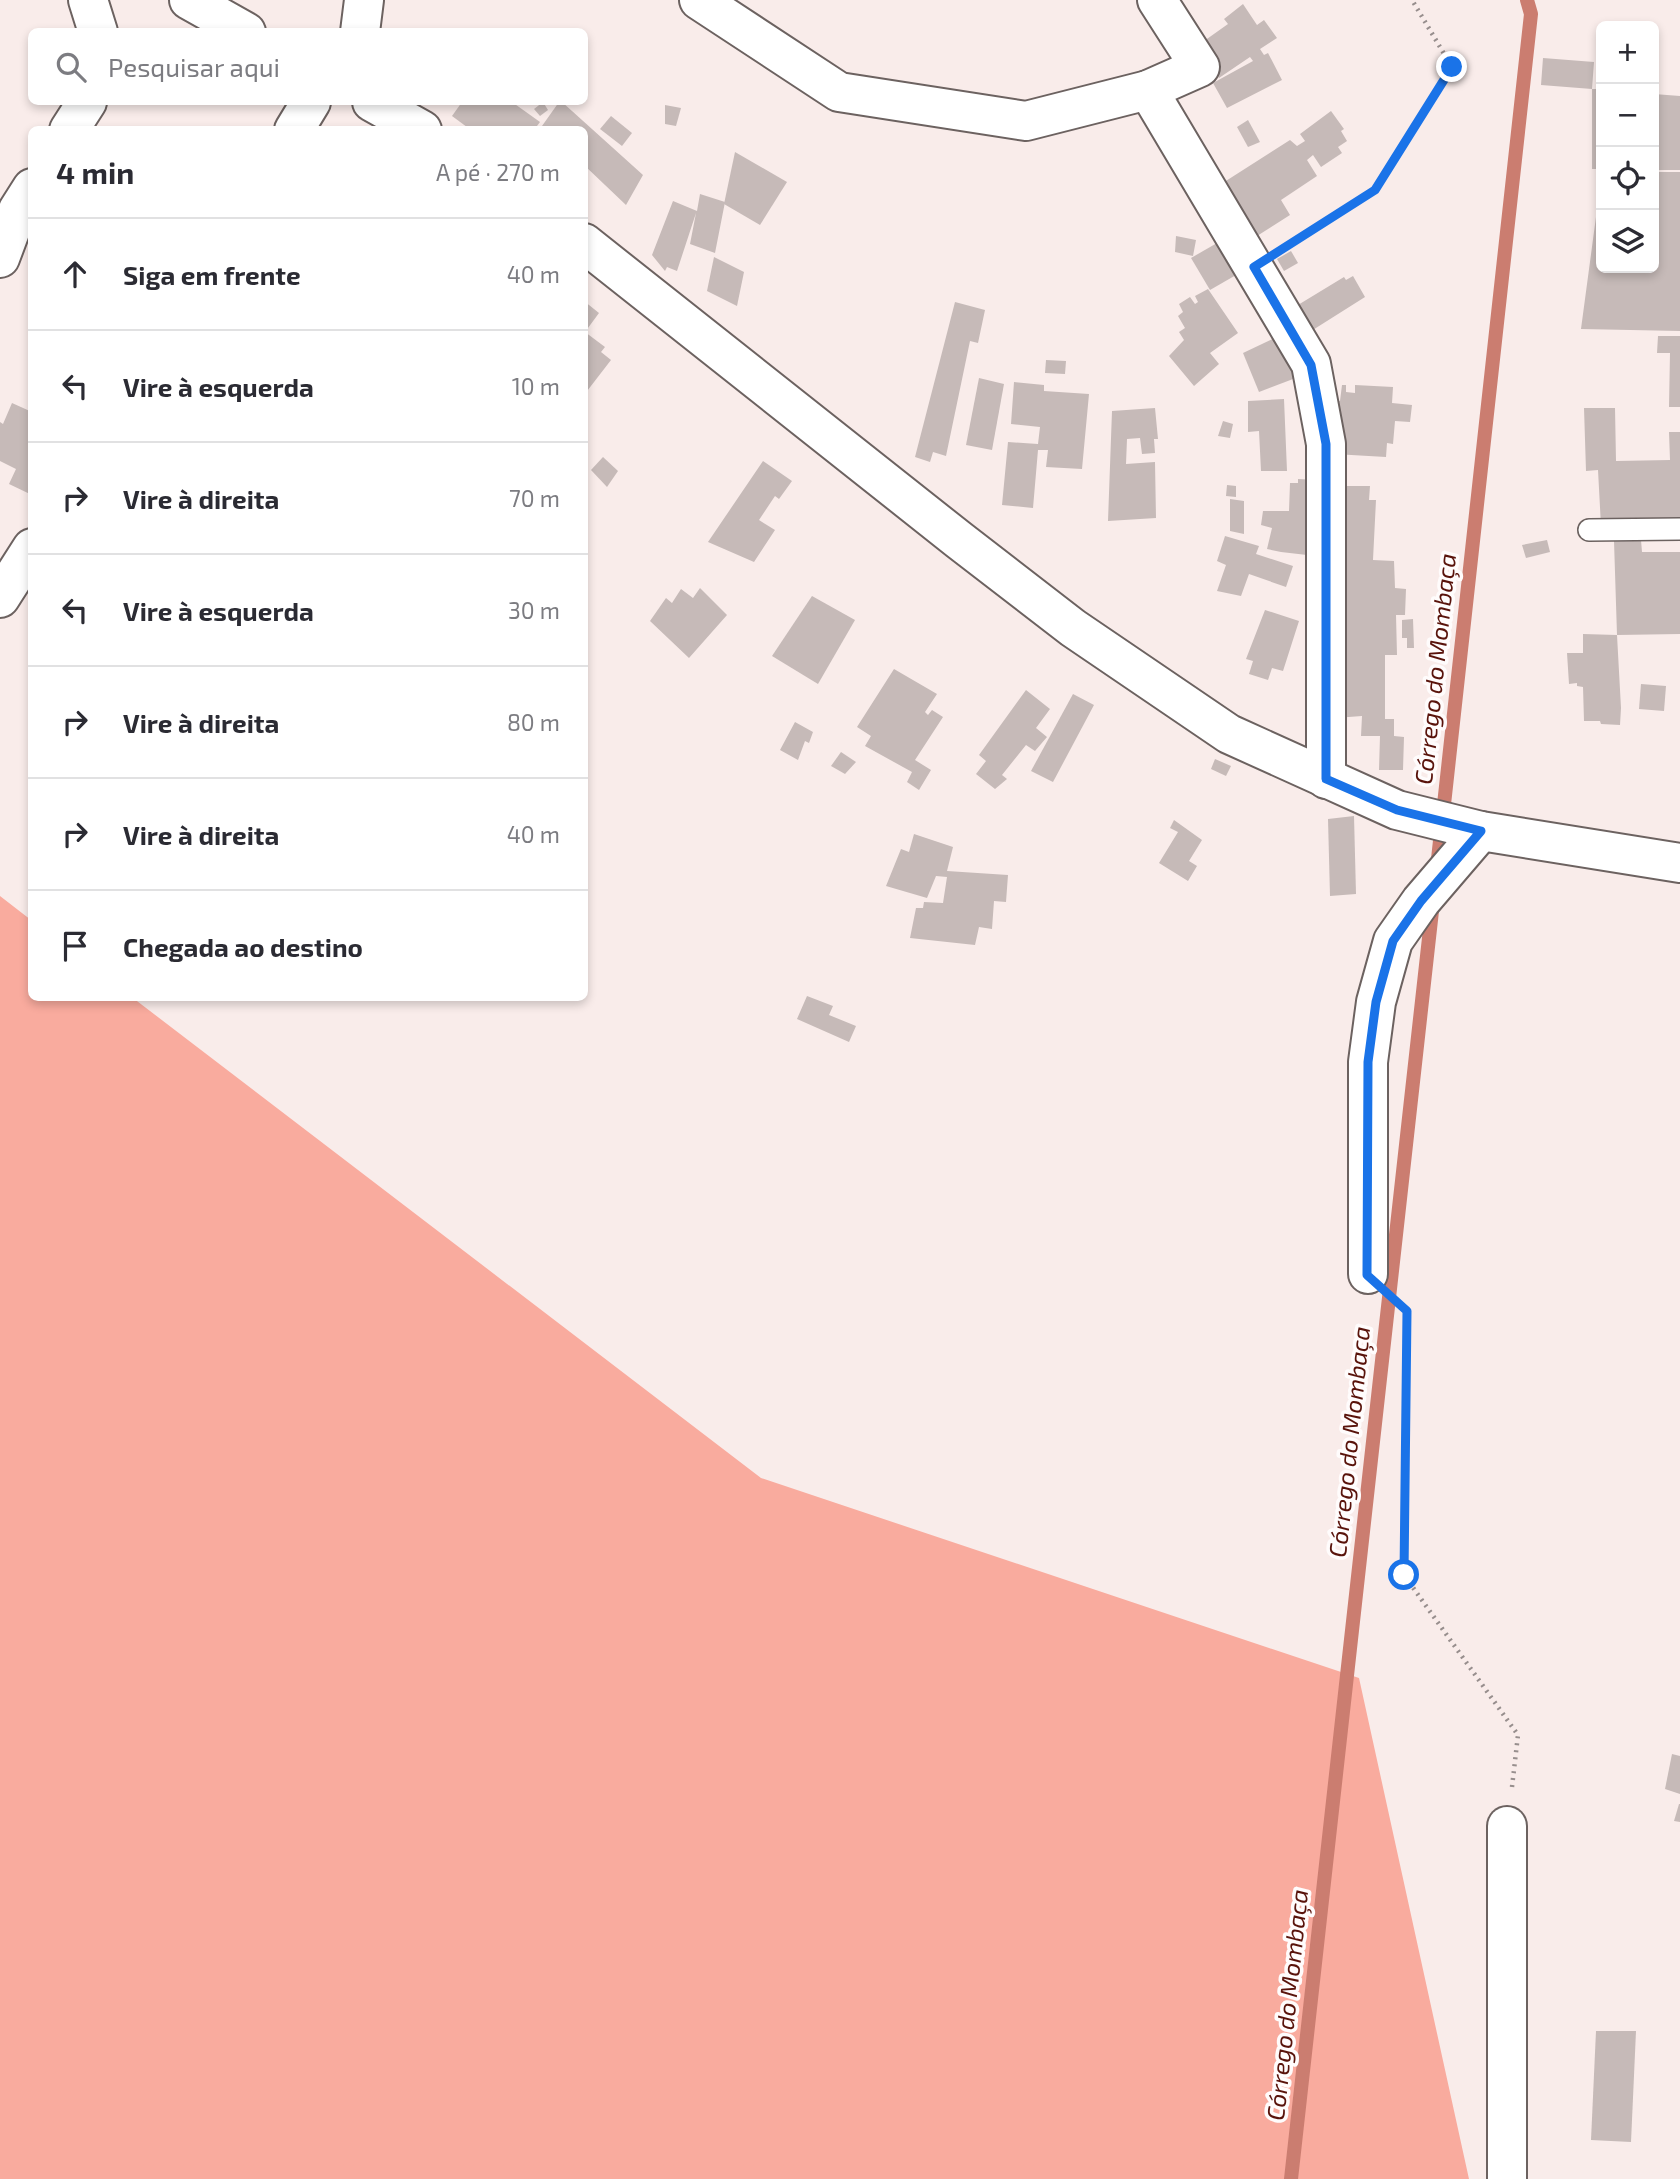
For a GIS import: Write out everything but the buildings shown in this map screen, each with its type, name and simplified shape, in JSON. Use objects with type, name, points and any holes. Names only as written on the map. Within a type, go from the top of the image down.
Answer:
[{"type":"street","points":[[88,0],[97,28]]},
{"type":"street","points":[[189,0],[239,28]]},
{"type":"street","points":[[360,28],[364,0]]},
{"type":"street","points":[[699,0],[839,92],[1026,121],[1148,90],[1200,67],[1157,0]]},
{"type":"street","points":[[1148,90],[1311,365],[1326,444],[1326,779]]},
{"type":"street","points":[[72,126],[85,105]]},
{"type":"street","points":[[296,126],[309,105]]},
{"type":"street","points":[[377,105],[415,126]]},
{"type":"street","points":[[0,258],[18,210],[28,194]]},
{"type":"street","points":[[588,246],[1073,628],[1229,734],[1397,810],[1481,831],[1680,863]]},
{"type":"street","points":[[0,598],[28,554]]},
{"type":"street","points":[[1367,1275],[1368,1062],[1376,1002],[1393,941],[1421,901],[1481,831]]},
{"type":"street","points":[[1507,1826],[1507,2179]]},
{"type":"lane","points":[[1589,530],[1680,529]]},
{"type":"path","points":[[1254,267],[1375,190],[1452,67],[1412,0]]},
{"type":"path","points":[[1367,1275],[1407,1311],[1404,1575],[1518,1735],[1507,1826]]},
{"type":"shaded area","points":[[0,896],[28,918],[28,1001],[137,1001],[761,1478],[1359,1678],[1469,2179],[0,2179]]},
{"type":"waterway","name":"Córrego do Mombaça","points":[[1437,868],[1531,14],[1527,0]]},
{"type":"waterway","name":"Córrego do Mombaça","points":[[1291,2179],[1433,902]]},
{"type":"route","points":[[1404,1575],[1407,1311],[1367,1275],[1368,1062],[1376,1002],[1393,941],[1421,901],[1481,831],[1397,810],[1326,779],[1326,444],[1311,365],[1254,267],[1375,190],[1452,67]]}]
